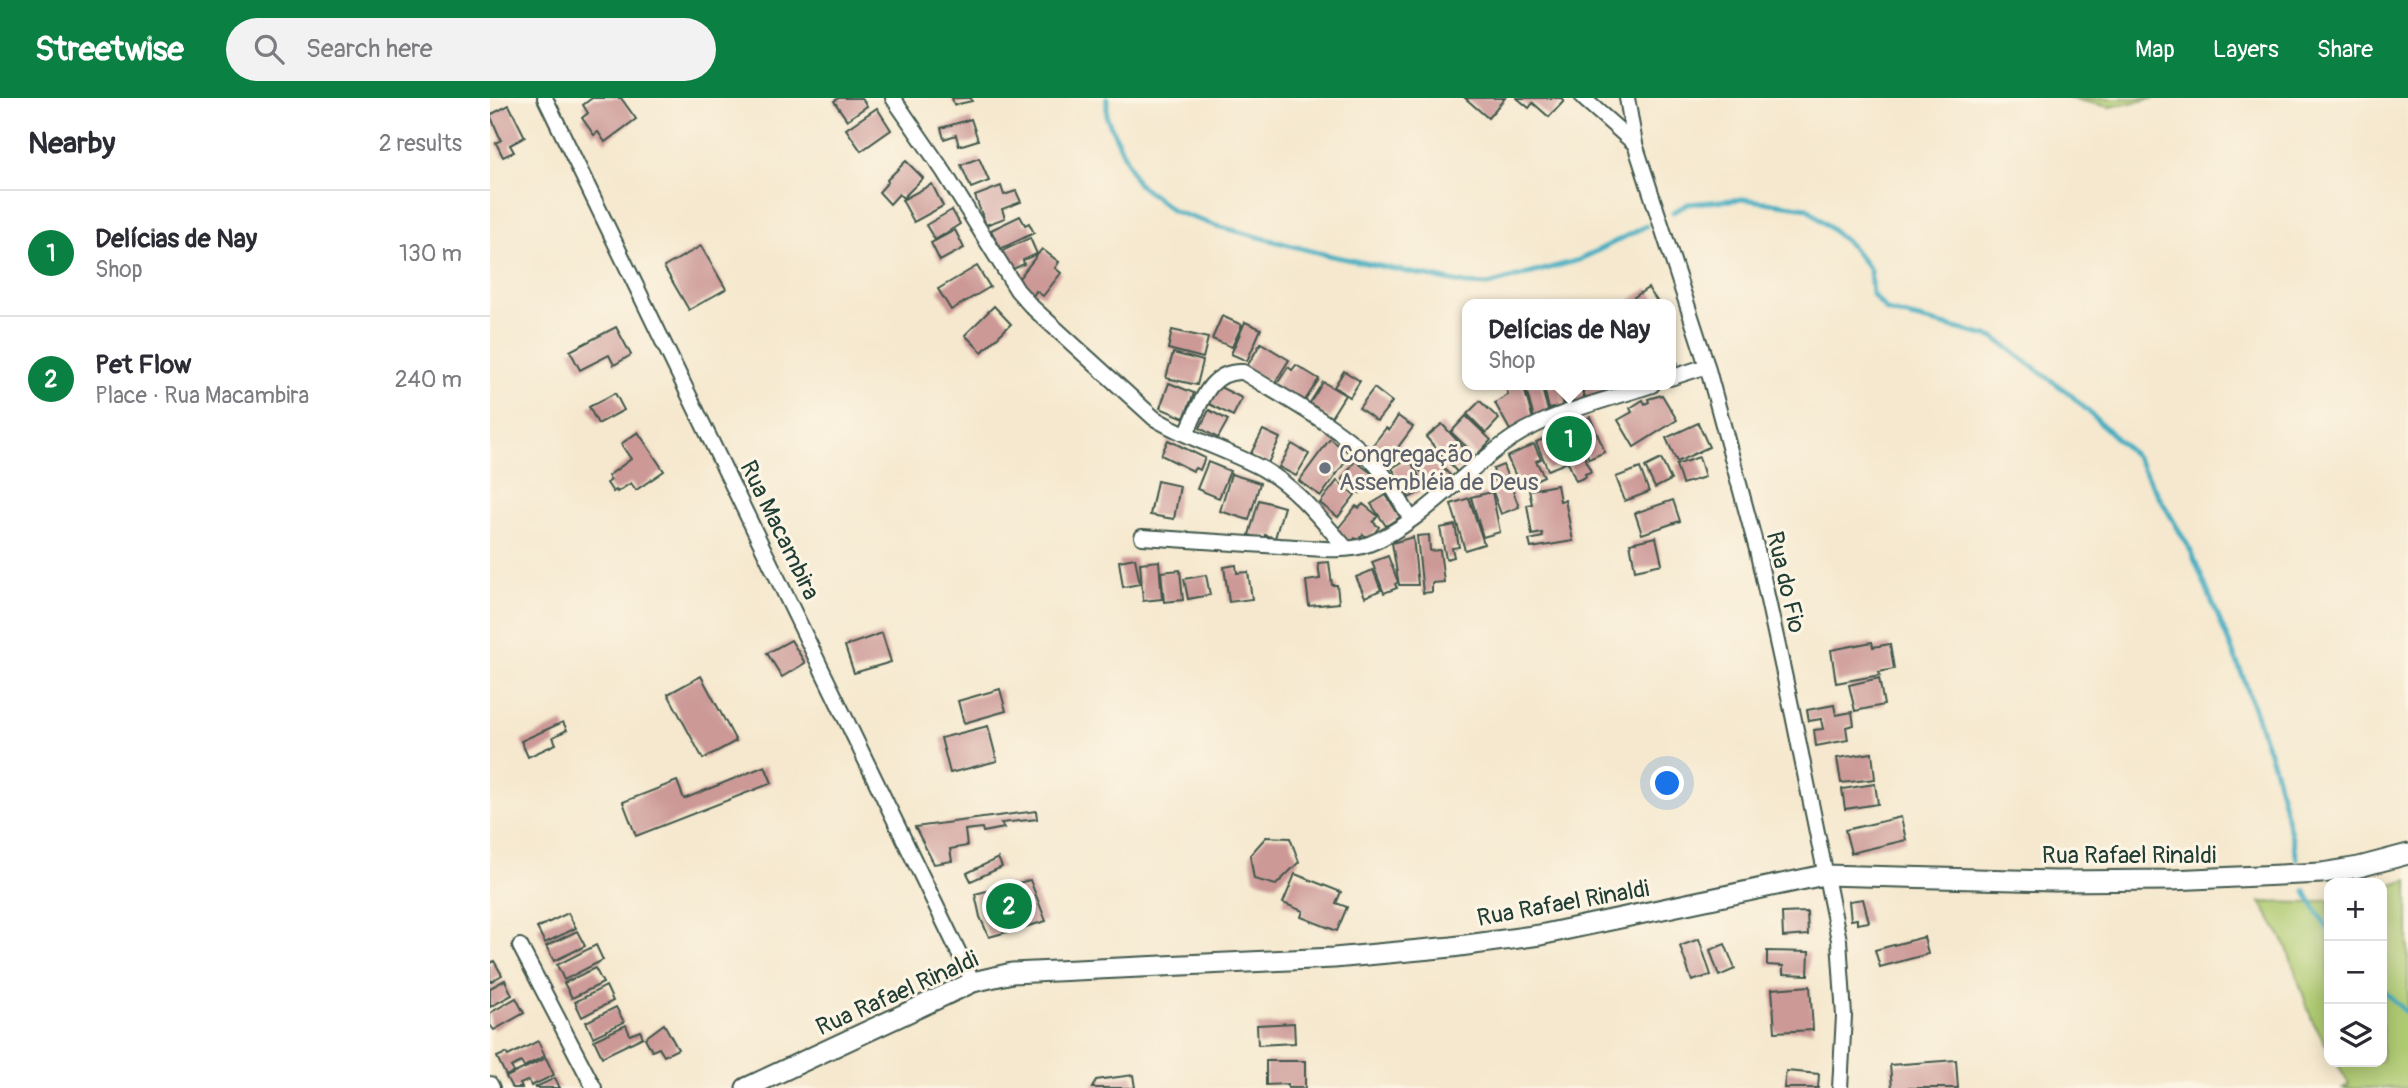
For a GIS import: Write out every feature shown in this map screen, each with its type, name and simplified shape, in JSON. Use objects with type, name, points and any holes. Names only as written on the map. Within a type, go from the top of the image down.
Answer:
[{"type":"street","name":"Rua Macambira","points":[[545,98],[973,982]]},
{"type":"street","points":[[893,98],[944,172],[1003,271],[1032,307],[1154,418],[1264,470],[1288,486],[1346,548]]},
{"type":"street","points":[[1583,98],[1635,144]]},
{"type":"street","name":"Rua do Fio","points":[[1627,98],[1635,144],[1706,366],[1759,563],[1793,715],[1839,940],[1844,1016],[1840,1088]]},
{"type":"street","points":[[1676,377],[1706,366]]},
{"type":"street","points":[[1186,433],[1213,381],[1231,371],[1243,372],[1325,425],[1371,459],[1383,473],[1411,519]]},
{"type":"street","points":[[1142,537],[1346,548],[1367,545],[1411,519],[1495,451],[1531,428],[1638,390]]},
{"type":"street","name":"Rua Rafael Rinaldi","points":[[746,1088],[973,982],[1012,973],[1334,958],[1493,943],[1824,875],[2055,881],[2197,880],[2322,873],[2359,867],[2408,854]]},
{"type":"street","points":[[520,946],[594,1088]]},
{"type":"green space","points":[[2068,98],[2156,98],[2110,107]]},
{"type":"green space","points":[[2408,880],[2408,1088],[2343,1088],[2349,1084],[2339,1067],[2387,1067],[2387,886]]},
{"type":"green space","points":[[2324,900],[2324,1041],[2312,1020],[2286,945],[2260,902],[2308,903]]},
{"type":"building","points":[[592,98],[621,98],[636,119],[605,142],[598,132],[594,135],[582,118],[588,113],[583,105]]},
{"type":"building","points":[[839,98],[862,98],[867,106],[847,120],[834,101]]},
{"type":"building","points":[[952,98],[971,98],[972,101],[954,105]]},
{"type":"building","points":[[1465,98],[1505,98],[1488,118]]},
{"type":"building","points":[[1517,98],[1561,98],[1564,101],[1549,117],[1533,103],[1529,108]]},
{"type":"building","points":[[509,105],[525,137],[510,145],[514,152],[503,157],[496,143],[501,140],[490,115]]},
{"type":"building","points":[[877,108],[891,130],[861,151],[846,129]]},
{"type":"building","points":[[971,119],[978,140],[959,146],[956,135],[944,139],[941,128]]},
{"type":"building","points":[[979,158],[989,181],[971,188],[961,165]]},
{"type":"building","points":[[906,161],[923,178],[903,198],[899,194],[890,204],[879,192]]},
{"type":"building","points":[[932,184],[943,206],[914,222],[902,200]]},
{"type":"building","points":[[1001,186],[1004,195],[1016,191],[1021,202],[1002,209],[1005,218],[986,225],[975,196]]},
{"type":"building","points":[[952,210],[960,224],[935,240],[926,225]]},
{"type":"building","points":[[1020,216],[1025,225],[1029,223],[1034,233],[1000,249],[991,230]]},
{"type":"building","points":[[955,230],[964,248],[940,261],[931,243]]},
{"type":"building","points":[[1030,238],[1037,254],[1023,260],[1024,264],[1011,270],[1002,251]]},
{"type":"building","points":[[701,246],[726,289],[689,310],[664,267]]},
{"type":"building","points":[[1042,249],[1059,262],[1055,268],[1061,273],[1043,296],[1036,291],[1033,296],[1016,282]]},
{"type":"building","points":[[977,266],[990,287],[951,310],[938,289]]},
{"type":"building","points":[[1648,288],[1656,299],[1632,299]]},
{"type":"building","points":[[994,306],[1011,324],[982,352],[965,335]]},
{"type":"building","points":[[1222,316],[1242,325],[1232,347],[1212,339]]},
{"type":"building","points":[[1245,322],[1261,329],[1247,361],[1231,354]]},
{"type":"building","points":[[616,327],[631,355],[614,365],[609,355],[580,370],[570,351]]},
{"type":"building","points":[[1172,330],[1208,338],[1203,358],[1168,349]]},
{"type":"building","points":[[1261,343],[1289,360],[1274,384],[1246,368]]},
{"type":"building","points":[[1173,353],[1203,361],[1197,385],[1166,378]]},
{"type":"building","points":[[1296,365],[1319,379],[1302,405],[1275,387],[1288,367],[1292,370]]},
{"type":"building","points":[[1344,371],[1360,381],[1350,397],[1334,387]]},
{"type":"building","points":[[1323,382],[1345,395],[1330,419],[1308,406]]},
{"type":"building","points":[[1169,383],[1194,393],[1184,418],[1160,408]]},
{"type":"building","points":[[1216,385],[1242,398],[1233,416],[1207,403]]},
{"type":"building","points":[[1374,388],[1392,402],[1377,421],[1359,408]]},
{"type":"building","points":[[1507,390],[1524,390],[1534,423],[1511,432],[1495,403],[1508,395]]},
{"type":"building","points":[[1526,390],[1542,390],[1550,418],[1535,422]]},
{"type":"building","points":[[1544,390],[1560,390],[1563,406],[1549,409]]},
{"type":"building","points":[[1560,390],[1582,390],[1585,400],[1565,406]]},
{"type":"building","points":[[1583,390],[1610,390],[1611,393],[1587,402]]},
{"type":"building","points":[[615,393],[624,410],[598,424],[589,407]]},
{"type":"building","points":[[1662,395],[1677,420],[1634,447],[1618,420],[1632,412],[1630,408],[1643,400],[1645,404],[1649,402],[1648,399]]},
{"type":"building","points":[[1480,401],[1499,419],[1486,433],[1467,414]]},
{"type":"building","points":[[1209,410],[1228,420],[1218,438],[1200,428]]},
{"type":"building","points":[[1398,416],[1413,427],[1387,462],[1373,451],[1375,448],[1372,446],[1386,428],[1389,430]]},
{"type":"building","points":[[1466,416],[1491,440],[1476,456],[1451,432]]},
{"type":"building","points":[[1590,417],[1605,452],[1589,459],[1574,424]]},
{"type":"building","points":[[1698,423],[1709,447],[1677,462],[1666,438]]},
{"type":"building","points":[[1442,424],[1473,458],[1457,472],[1426,437]]},
{"type":"building","points":[[1573,427],[1591,472],[1576,481],[1568,462],[1548,470],[1536,442]]},
{"type":"building","points":[[1263,430],[1280,438],[1268,463],[1250,455]]},
{"type":"building","points":[[638,432],[664,471],[636,490],[631,483],[613,492],[607,483],[611,480],[608,476],[631,459],[621,444]]},
{"type":"building","name":"Congregação Assembléia de Deus","points":[[1330,439],[1351,454],[1321,496],[1299,481]]},
{"type":"building","points":[[1168,440],[1205,458],[1200,470],[1195,468],[1193,471],[1161,455]]},
{"type":"building","points":[[1292,444],[1309,454],[1296,476],[1279,467]]},
{"type":"building","points":[[1534,444],[1541,459],[1536,461],[1544,476],[1521,487],[1507,457]]},
{"type":"building","points":[[1431,448],[1444,461],[1440,465],[1452,477],[1439,490],[1414,465]]},
{"type":"building","points":[[1699,457],[1705,477],[1682,484],[1676,465]]},
{"type":"building","points":[[1409,458],[1426,489],[1409,498],[1392,468]]},
{"type":"building","points":[[1661,459],[1671,480],[1655,488],[1645,467]]},
{"type":"building","points":[[1355,461],[1374,475],[1360,493],[1342,479]]},
{"type":"building","points":[[1208,462],[1230,471],[1219,498],[1197,489]]},
{"type":"building","points":[[1503,465],[1519,507],[1501,514],[1489,481],[1496,479],[1493,469]]},
{"type":"building","points":[[1640,468],[1649,492],[1625,501],[1616,477]]},
{"type":"building","points":[[1231,474],[1260,483],[1249,520],[1220,511]]},
{"type":"building","points":[[1157,481],[1180,486],[1174,519],[1150,515]]},
{"type":"building","points":[[1337,481],[1355,495],[1338,517],[1320,503]]},
{"type":"building","points":[[1557,485],[1560,501],[1565,500],[1573,541],[1531,548],[1529,540],[1543,537],[1542,533],[1532,535],[1527,505],[1532,504],[1529,490]]},
{"type":"building","points":[[1492,492],[1500,532],[1483,537],[1471,497]]},
{"type":"building","points":[[1386,495],[1400,517],[1386,526],[1371,504]]},
{"type":"building","points":[[1469,498],[1484,544],[1465,550],[1451,504]]},
{"type":"building","points":[[1259,500],[1284,507],[1275,538],[1265,535],[1264,539],[1249,535]]},
{"type":"building","points":[[1673,500],[1680,521],[1642,534],[1635,513]]},
{"type":"building","points":[[1363,504],[1378,516],[1373,522],[1379,527],[1370,539],[1363,534],[1351,543],[1336,531],[1356,506],[1359,508]]},
{"type":"building","points":[[1455,525],[1459,547],[1452,548],[1454,557],[1446,559],[1440,528]]},
{"type":"building","points":[[1429,535],[1430,551],[1440,550],[1444,582],[1432,583],[1432,592],[1423,593],[1417,536]]},
{"type":"building","points":[[1413,537],[1418,585],[1399,585],[1392,543]]},
{"type":"building","points":[[1656,537],[1662,564],[1635,570],[1630,543]]},
{"type":"building","points":[[1388,556],[1398,582],[1395,584],[1397,588],[1384,593],[1372,562]]},
{"type":"building","points":[[1135,558],[1140,584],[1123,587],[1119,561]]},
{"type":"building","points":[[1159,561],[1162,599],[1143,601],[1140,563]]},
{"type":"building","points":[[1329,562],[1332,585],[1337,585],[1339,603],[1309,606],[1306,581],[1320,579],[1318,563]]},
{"type":"building","points":[[1236,565],[1237,573],[1248,572],[1252,599],[1229,602],[1224,567]]},
{"type":"building","points":[[1180,570],[1183,600],[1164,602],[1161,572]]},
{"type":"building","points":[[1373,570],[1381,590],[1365,597],[1356,577]]},
{"type":"building","points":[[1206,575],[1210,595],[1188,599],[1184,579]]},
{"type":"building","points":[[882,633],[891,662],[854,673],[845,646]]},
{"type":"building","points":[[791,640],[805,663],[782,677],[767,653]]},
{"type":"building","points":[[1872,642],[1873,647],[1890,644],[1894,669],[1879,672],[1880,675],[1836,683],[1831,650]]},
{"type":"building","points":[[701,676],[736,741],[703,759],[668,694]]},
{"type":"building","points":[[1879,678],[1884,705],[1855,711],[1849,685]]},
{"type":"building","points":[[1000,689],[1006,711],[964,723],[958,701]]},
{"type":"building","points":[[1834,705],[1836,715],[1852,712],[1854,725],[1846,727],[1848,740],[1816,746],[1814,730],[1823,729],[1821,719],[1809,721],[1807,710]]},
{"type":"building","points":[[563,722],[567,730],[553,737],[556,744],[528,757],[521,741]]},
{"type":"building","points":[[988,726],[997,761],[950,773],[941,738]]},
{"type":"building","points":[[1872,753],[1875,779],[1841,783],[1837,758]]},
{"type":"building","points":[[765,766],[772,783],[636,836],[623,802],[677,781],[684,799]]},
{"type":"building","points":[[1875,784],[1878,804],[1845,809],[1842,789]]},
{"type":"building","points":[[1036,811],[1037,819],[1001,823],[1004,828],[983,832],[982,828],[965,830],[967,846],[950,849],[952,861],[934,864],[915,827]]},
{"type":"building","points":[[1901,817],[1906,840],[1851,853],[1845,830]]},
{"type":"building","points":[[1266,837],[1290,838],[1299,862],[1276,885],[1254,879],[1250,855]]},
{"type":"building","points":[[998,858],[1002,867],[971,881],[967,873]]},
{"type":"building","points":[[1295,874],[1341,892],[1336,903],[1347,907],[1337,931],[1301,917],[1303,911],[1283,903]]},
{"type":"building","points":[[1030,880],[1046,921],[989,937],[980,917],[975,894]]},
{"type":"building","points":[[1863,899],[1869,922],[1857,924],[1857,919],[1851,920],[1849,901]]},
{"type":"building","points":[[1807,912],[1808,935],[1783,937],[1782,913]]},
{"type":"building","points":[[568,913],[576,928],[545,943],[537,928]]},
{"type":"building","points":[[577,931],[585,946],[554,961],[546,946]]},
{"type":"building","points":[[1924,937],[1928,954],[1880,967],[1875,950]]},
{"type":"building","points":[[1699,939],[1711,975],[1692,981],[1680,946]]},
{"type":"building","points":[[1725,944],[1735,969],[1719,976],[1710,950]]},
{"type":"building","points":[[596,945],[603,960],[564,980],[557,965]]},
{"type":"building","points":[[1767,951],[1809,952],[1808,975],[1783,974],[1783,966],[1767,965]]},
{"type":"building","points":[[494,961],[502,975],[490,982],[490,963]]},
{"type":"building","points":[[595,968],[603,983],[572,998],[564,983]]},
{"type":"building","points":[[505,980],[512,995],[490,1007],[490,988]]},
{"type":"building","points":[[606,986],[613,1001],[582,1017],[575,1002]]},
{"type":"building","points":[[1810,986],[1813,1030],[1775,1032],[1772,989]]},
{"type":"building","points":[[516,998],[524,1013],[494,1030],[490,1025],[490,1013]]},
{"type":"building","points":[[616,1007],[624,1022],[593,1037],[586,1022]]},
{"type":"building","points":[[1294,1023],[1295,1043],[1258,1045],[1257,1025]]},
{"type":"building","points":[[664,1024],[678,1049],[664,1056],[659,1048],[652,1051],[645,1038]]},
{"type":"building","points":[[626,1025],[630,1035],[640,1031],[643,1037],[602,1057],[594,1040]]},
{"type":"building","points":[[538,1041],[545,1056],[524,1067],[521,1062],[511,1067],[514,1072],[506,1076],[497,1057],[506,1053],[508,1056]]},
{"type":"building","points":[[546,1058],[554,1075],[531,1086],[529,1080],[520,1084],[522,1088],[512,1088],[506,1077]]},
{"type":"building","points":[[1956,1060],[1958,1088],[1892,1088],[1890,1065]]},
{"type":"building","points":[[1266,1061],[1305,1061],[1305,1088],[1288,1088],[1288,1084],[1266,1085]]},
{"type":"building","points":[[1786,1071],[1819,1074],[1818,1088],[1784,1088]]},
{"type":"building","points":[[1133,1075],[1135,1088],[1092,1088],[1096,1080]]},
{"type":"building","points":[[555,1078],[560,1088],[534,1088]]},
{"type":"waterway","points":[[1107,98],[1107,118],[1137,183],[1173,211],[1217,226],[1327,255],[1466,284],[1488,285],[1579,260],[1646,226]]},
{"type":"waterway","points":[[1673,212],[1688,204],[1743,199],[1807,208],[1851,246],[1870,270],[1872,294],[1887,311],[1995,338],[2071,395],[2136,457],[2191,551],[2244,679],[2275,770],[2297,858]]},
{"type":"waterway","points":[[2305,891],[2324,923]]},
{"type":"waterway","points":[[2387,994],[2408,1014]]},
{"type":"place","name":"Delícias de Nay","points":[[1569,439]]},
{"type":"place","name":"Congregação Assembléia de Deus","points":[[1325,468]]},
{"type":"place","name":"Pet Flow","points":[[1009,906]]}]
